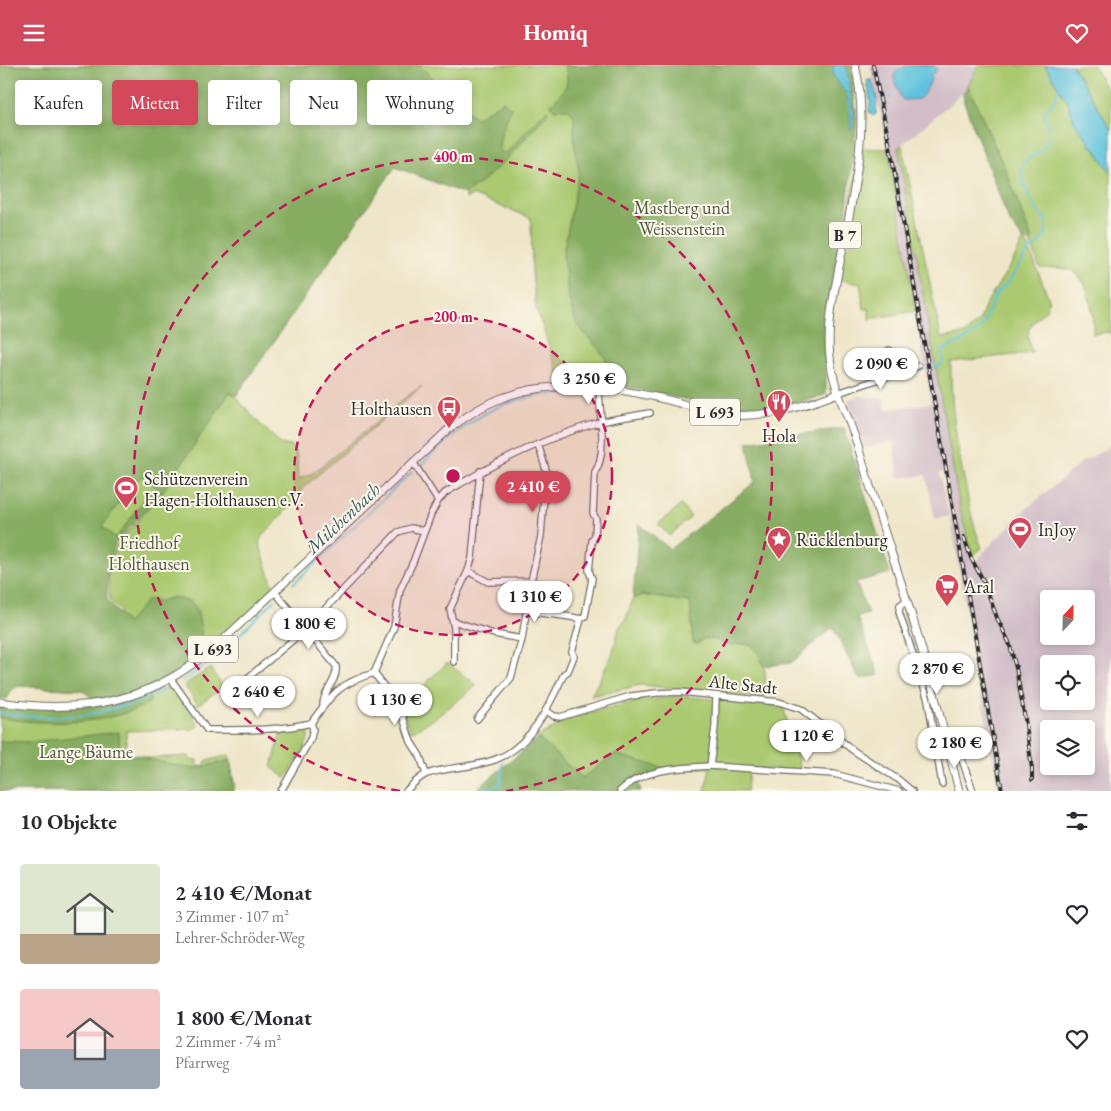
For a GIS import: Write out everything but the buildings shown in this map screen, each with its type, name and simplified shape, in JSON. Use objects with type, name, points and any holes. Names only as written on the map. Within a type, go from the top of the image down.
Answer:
[{"type":"main road","name":"B 7","points":[[855,65],[859,81],[861,114],[859,153],[830,324],[829,355],[838,393],[906,601],[946,737],[959,791]]},
{"type":"main road","name":"L 693","points":[[0,702],[36,707],[84,706],[127,697],[171,679],[214,647],[449,429],[490,403],[518,393],[567,386],[599,388],[645,395],[732,415],[757,415],[781,411],[838,393]]},
{"type":"street","points":[[890,350],[897,373]]},
{"type":"street","points":[[838,393],[918,366]]},
{"type":"street","points":[[406,791],[426,775],[498,759],[507,754],[519,744],[547,711],[564,674],[568,671],[574,656],[572,652],[581,619],[585,616],[592,579],[589,571],[596,519],[593,513],[595,473],[599,467],[602,443],[599,388]]},
{"type":"street","points":[[171,679],[207,729],[252,729],[311,723],[339,687],[374,673],[394,627],[400,590],[424,531],[438,501],[445,493],[480,471],[538,444],[601,422],[650,413]]},
{"type":"street","points":[[477,719],[511,678],[522,639],[531,581],[541,536],[546,470],[538,444]]},
{"type":"street","points":[[413,462],[438,501]]},
{"type":"street","points":[[454,662],[453,621],[450,609],[472,558],[480,471]]},
{"type":"street","points":[[244,681],[306,629],[398,532],[411,528],[424,531]]},
{"type":"street","points":[[468,571],[488,582],[531,581]]},
{"type":"street","points":[[275,592],[336,667],[336,676],[325,697],[323,706]]},
{"type":"street","points":[[906,601],[900,605],[899,612],[928,700],[942,784]]},
{"type":"street","points":[[527,611],[544,614],[552,613],[581,619]]},
{"type":"street","points":[[453,621],[494,634],[522,639]]},
{"type":"street","points":[[374,673],[400,708],[411,742],[420,756],[426,775]]},
{"type":"street","name":"Alte Stadt","points":[[547,711],[554,716],[560,717],[631,696],[680,692],[779,702],[801,709],[854,751],[900,780],[912,791]]},
{"type":"street","points":[[710,766],[716,727],[716,697]]},
{"type":"street","points":[[281,791],[311,738],[313,729],[311,723]]},
{"type":"street","points":[[946,737],[952,735],[961,739],[961,757],[973,791]]},
{"type":"street","points":[[620,791],[628,783],[666,769],[710,766],[834,774],[899,791]]},
{"type":"shaded area","points":[[870,65],[978,66],[965,91],[898,148],[964,531],[975,563],[1023,512],[1083,461],[1111,445],[1111,791],[999,791],[943,472],[939,473],[949,516],[935,519],[926,475],[898,478],[894,440],[864,449],[848,402],[849,399],[858,396],[883,398],[886,410],[931,403],[888,149]]},
{"type":"green space","name":"Mastberg und Weissenstein","points":[[0,65],[845,65],[619,381],[622,386],[559,377],[536,308],[532,273],[531,218],[472,195],[466,199],[466,193],[393,163],[231,392],[281,444],[292,446],[297,456],[298,479],[311,474],[403,399],[422,386],[304,487],[266,532],[259,542],[275,592],[208,652],[201,636],[84,690],[18,686]],"holes":[[[150,479],[164,489],[117,545],[108,568],[110,601],[121,611],[119,614],[99,599],[101,528],[116,538],[156,485]]]},
{"type":"green space","points":[[0,65],[420,65],[435,80],[367,80],[367,125],[472,125],[472,115],[476,118],[503,101],[511,108],[501,134],[499,151],[506,153],[546,110],[548,112],[499,166],[465,194],[395,167],[236,396],[230,392],[161,494],[146,475],[134,481],[102,527],[116,538],[152,490],[158,495],[115,544],[107,568],[107,600],[127,623],[148,599],[159,601],[174,597],[191,602],[197,609],[203,641],[208,652],[148,689],[150,702],[111,717],[63,722],[0,718],[0,705],[99,703],[82,690],[19,686],[13,689],[7,699],[0,698]]},
{"type":"green space","points":[[564,65],[851,65],[857,119],[846,215],[830,296],[826,346],[826,394],[817,398],[769,407],[735,410],[622,386],[604,356],[576,323],[568,296],[563,255],[579,171],[574,141],[574,116],[569,109],[554,110],[551,104],[560,95],[567,83]]},
{"type":"green space","points":[[978,65],[1045,65],[1068,103],[1074,121],[1111,172],[1111,335],[1109,332],[1093,334],[1090,300],[1084,283],[1074,272],[1066,269],[1040,268],[1030,242],[1032,240],[1008,176],[968,86]]},
{"type":"green space","points":[[1072,65],[1093,65],[1111,97],[1111,129]]},
{"type":"green space","points":[[968,86],[1008,176],[1032,241],[1030,242],[1023,240],[1009,221],[964,102],[963,93]]},
{"type":"green space","points":[[902,145],[941,338],[965,334],[980,320],[986,304],[1013,261],[1023,240],[1026,241],[1049,299],[1046,310],[1035,320],[1029,329],[1028,338],[1032,353],[951,362],[953,410],[957,441],[971,511],[982,548],[972,557],[960,509],[898,148]]},
{"type":"green space","points":[[860,148],[888,149],[916,311],[869,319],[869,309],[864,309],[860,284],[837,279]]},
{"type":"green space","points":[[844,428],[890,573],[856,582],[868,614],[857,617],[879,675],[859,679],[833,627],[791,663],[764,666],[758,652],[750,644],[725,645],[718,640],[703,638],[698,644],[695,644],[693,642],[690,602],[642,595],[633,599],[639,524],[670,549],[755,482],[747,442]]},
{"type":"green space","points":[[681,505],[691,517],[669,536],[658,524]]},
{"type":"green space","points":[[642,595],[691,602],[694,644],[703,638],[718,640],[725,645],[753,645],[765,670],[764,698],[641,685],[591,696],[612,655],[619,628],[626,618],[633,599]]},
{"type":"green space","points":[[902,608],[904,609],[933,706],[931,706]]},
{"type":"green space","points":[[447,663],[477,685],[438,716],[411,731],[400,708]]},
{"type":"green space","points":[[210,668],[223,687],[198,705],[184,685]]},
{"type":"green space","name":"Lange Bäume","points":[[169,686],[173,687],[198,726],[193,729],[126,731],[126,755],[140,755],[149,758],[189,756],[190,760],[197,760],[197,766],[204,766],[206,761],[229,755],[235,787],[230,791],[0,791],[0,706],[12,708],[143,698]]},
{"type":"green space","points":[[680,696],[783,706],[801,771],[749,768],[747,791],[705,791],[710,767],[582,778],[538,738],[575,716],[631,702]]},
{"type":"green space","points":[[308,728],[308,740],[286,778],[271,767],[281,731]]},
{"type":"green space","name":"Lange Bäume","points":[[119,732],[120,753],[193,769],[231,760],[233,791],[0,791],[0,741],[28,742]]},
{"type":"green space","points":[[538,738],[582,778],[615,754],[666,769],[638,780],[641,791],[476,790]]},
{"type":"water","points":[[834,65],[846,65],[853,110],[855,112],[853,115],[853,127],[850,131],[850,111],[846,93],[834,77],[832,72]]},
{"type":"water","points":[[908,65],[934,65],[937,70],[931,75],[927,88],[919,99],[903,100],[894,79],[895,74],[900,69]]},
{"type":"water","points":[[1045,65],[1072,65],[1111,129],[1111,172],[1093,146],[1089,146],[1089,141],[1074,121],[1068,103]]},
{"type":"water","points":[[867,80],[872,80],[877,98],[876,114],[873,116],[869,112],[870,102]]},
{"type":"waterway","points":[[934,367],[940,366],[943,361],[941,351],[966,339],[982,327],[996,294],[1008,283],[1029,250],[1039,244],[1045,237],[1047,221],[1032,202],[1024,184],[1022,171],[1025,162],[1042,149],[1047,142],[1049,132],[1044,114],[1053,103],[1059,89]]},
{"type":"waterway","points":[[908,373],[926,369]]},
{"type":"waterway","points":[[895,378],[903,375]]},
{"type":"waterway","points":[[867,388],[892,380]]},
{"type":"waterway","name":"Milchenbach","points":[[421,465],[457,433],[491,410],[531,397],[579,393]]},
{"type":"waterway","name":"Milchenbach","points":[[293,584],[412,472]]},
{"type":"waterway","name":"Milchenbach","points":[[182,681],[211,662],[275,600]]},
{"type":"waterway","name":"Milchenbach","points":[[0,713],[23,716],[66,717],[126,705],[169,688]]},
{"type":"waterway","points":[[478,791],[500,785],[503,762]]},
{"type":"railway","points":[[873,65],[891,152],[1002,791]]},
{"type":"railway","points":[[964,537],[971,558],[984,582],[997,618],[1009,642],[1016,668],[1026,725],[1032,780]]},
{"type":"place","name":"Hola","points":[[779,423]]},
{"type":"place","name":"Holthausen","points":[[449,429]]},
{"type":"place","name":"Schützenverein Hagen-Holthausen e.V.","points":[[126,509]]},
{"type":"place","name":"InJoy","points":[[1020,550]]},
{"type":"place","name":"Rücklenburg","points":[[779,560]]},
{"type":"place","name":"Aral","points":[[947,607]]},
{"type":"park label","name":"Friedhof Holthausen","points":[[149,552]]}]
